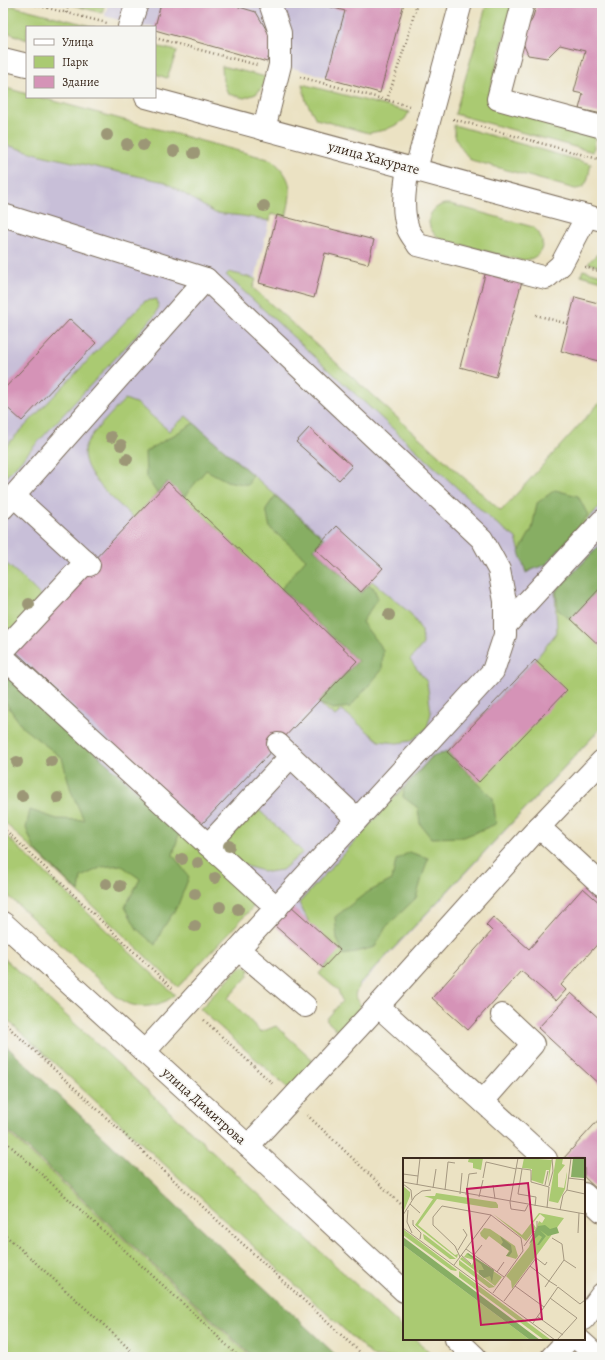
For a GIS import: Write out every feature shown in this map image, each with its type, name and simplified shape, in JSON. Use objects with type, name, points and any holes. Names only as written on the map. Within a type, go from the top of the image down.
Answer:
[{"type":"main road","points":[[119,25],[137,3]]},
{"type":"main road","points":[[264,129],[280,65],[280,33],[270,3]]},
{"type":"main road","points":[[461,3],[431,112],[405,190],[404,210],[408,230],[418,245],[546,278],[561,265],[595,218]]},
{"type":"main road","points":[[524,3],[498,99],[602,127]]},
{"type":"main road","points":[[3,59],[26,65]]},
{"type":"main road","name":"улица Хакурате","points":[[150,98],[595,218]]},
{"type":"main road","points":[[3,215],[206,279],[482,539],[499,570],[505,601],[505,635],[494,671],[144,1052]]},
{"type":"main road","points":[[3,651],[88,563],[8,502],[206,279]]},
{"type":"main road","points":[[505,626],[602,521]]},
{"type":"main road","points":[[3,657],[276,908]]},
{"type":"main road","points":[[208,845],[285,750],[357,819]]},
{"type":"main road","points":[[248,1146],[378,1006],[539,827],[602,761]]},
{"type":"main road","points":[[539,827],[602,885]]},
{"type":"main road","name":"улица Димитрова","points":[[3,923],[248,1146],[403,1290]]},
{"type":"main road","points":[[239,950],[306,1006]]},
{"type":"main road","points":[[378,1006],[545,1158]]},
{"type":"main road","points":[[483,1101],[534,1044],[502,1015]]},
{"type":"main road","points":[[585,1195],[602,1211]]},
{"type":"main road","points":[[585,1318],[602,1294]]},
{"type":"main road","points":[[457,1340],[475,1357]]},
{"type":"main road","points":[[552,1357],[568,1340]]},
{"type":"main road","points":[[579,1340],[598,1357]]},
{"type":"path","points":[[28,3],[119,25]]},
{"type":"path","points":[[66,13],[68,3]]},
{"type":"path","points":[[387,100],[407,40],[417,3]]},
{"type":"path","points":[[156,38],[431,112],[602,160]]},
{"type":"path","points":[[585,267],[602,272]]},
{"type":"path","points":[[536,315],[568,324]]},
{"type":"path","points":[[3,1022],[364,1357]]},
{"type":"path","points":[[3,1139],[239,1357]]},
{"type":"path","points":[[3,1233],[137,1357]]},
{"type":"shaded area","points":[[108,3],[404,3],[380,92],[156,30],[156,26],[140,26],[105,16]]},
{"type":"shaded area","points":[[3,125],[275,196],[253,288],[500,512],[602,400],[602,728],[353,993],[253,907],[178,986],[3,819]]},
{"type":"green space","points":[[74,3],[85,3],[101,7],[102,3],[105,3],[102,13],[73,5]]},
{"type":"green space","points":[[487,3],[513,3],[488,98],[596,135],[593,152],[455,114]]},
{"type":"green space","points":[[13,6],[91,26],[26,26],[26,40],[7,32],[5,20],[7,7]]},
{"type":"green space","points":[[156,46],[177,51],[167,78],[156,74]]},
{"type":"green space","points":[[222,66],[266,77],[268,81],[256,94],[244,98],[228,94],[223,81]]},
{"type":"green space","points":[[302,84],[409,112],[405,119],[398,124],[385,130],[369,133],[316,119],[306,101]]},
{"type":"green space","points":[[3,87],[26,94],[26,98],[43,98],[272,160],[284,173],[290,186],[286,217],[271,214],[270,221],[215,213],[165,182],[45,156],[3,144]]},
{"type":"green space","points":[[454,125],[591,164],[587,181],[583,187],[575,189],[471,160],[461,148],[457,140]]},
{"type":"green space","points":[[444,204],[450,204],[533,227],[542,239],[541,250],[533,258],[519,260],[441,239],[435,235],[429,225],[429,220],[433,211]]},
{"type":"green space","points":[[602,252],[602,267],[588,263],[596,255]]},
{"type":"green space","points":[[583,270],[602,275],[602,281],[581,275]]},
{"type":"green space","points":[[229,272],[256,279],[253,288],[501,511],[602,400],[602,504],[548,562],[526,573],[516,538],[492,520],[226,275]]},
{"type":"green space","points":[[157,299],[158,306],[156,314],[3,480],[3,449],[145,301]]},
{"type":"green space","points":[[125,399],[138,404],[169,431],[186,416],[324,538],[314,549],[361,592],[372,581],[411,614],[422,631],[423,644],[410,660],[427,682],[431,713],[427,728],[411,741],[397,743],[379,741],[342,710],[335,716],[317,702],[356,661],[168,482],[134,518],[100,486],[87,466],[84,457],[85,447],[96,430]]},
{"type":"green space","points":[[194,423],[252,475],[248,485],[227,481],[206,470],[184,497],[167,482],[157,493],[146,477],[145,452]]},
{"type":"green space","points":[[555,490],[578,496],[588,515],[547,564],[526,572],[519,552],[532,529],[537,503]]},
{"type":"green space","points":[[275,496],[324,538],[314,549],[361,593],[367,586],[373,587],[378,598],[362,622],[383,650],[382,670],[350,707],[332,709],[317,702],[358,661],[281,589],[306,559],[270,528],[266,509]]},
{"type":"green space","points":[[602,543],[602,727],[359,985],[355,995],[362,1008],[339,1032],[326,1020],[342,1001],[338,990],[319,974],[339,949],[310,924],[299,903],[432,756],[447,752],[536,659],[557,632],[555,591]]},
{"type":"green space","points":[[602,543],[602,587],[571,620],[558,610],[556,591]]},
{"type":"green space","points":[[3,561],[22,577],[45,600],[3,638]]},
{"type":"green space","points":[[3,669],[253,897],[253,907],[178,987],[3,821]]},
{"type":"green space","points":[[3,669],[180,830],[173,855],[189,877],[178,905],[162,930],[155,945],[137,929],[125,907],[140,879],[121,865],[102,867],[81,877],[79,892],[35,850],[26,828],[30,810],[57,819],[84,820],[71,791],[62,758],[23,728],[3,699]]},
{"type":"green space","points":[[447,752],[493,798],[496,824],[464,837],[431,838],[420,824],[418,808],[403,797],[404,788],[432,757]]},
{"type":"green space","points":[[258,809],[303,852],[282,870],[267,872],[249,867],[234,859],[221,847]]},
{"type":"green space","points":[[3,833],[175,995],[166,1001],[149,1006],[138,1006],[124,1001],[116,996],[3,891]]},
{"type":"green space","points":[[409,852],[428,858],[416,898],[386,927],[375,947],[344,955],[337,939],[335,917],[366,893],[392,880],[396,860]]},
{"type":"green space","points":[[3,957],[403,1328],[403,1340],[416,1340],[435,1357],[374,1357],[3,1016]]},
{"type":"green space","points":[[244,966],[249,969],[248,976],[228,998],[261,1032],[276,1026],[312,1059],[312,1067],[288,1088],[200,1009],[238,969]]},
{"type":"green space","points":[[3,1043],[338,1357],[253,1357],[3,1126]]},
{"type":"green space","points":[[3,1128],[251,1357],[3,1357]]},
{"type":"building","points":[[161,3],[229,3],[256,12],[273,41],[267,62],[156,30],[155,26]]},
{"type":"building","points":[[316,3],[404,3],[380,93],[326,78],[345,11]]},
{"type":"building","points":[[537,3],[602,3],[602,114],[579,109],[583,94],[574,92],[585,51],[560,45],[547,58],[528,55],[520,36],[532,20]]},
{"type":"building","points":[[277,215],[374,240],[368,264],[325,253],[314,298],[259,283]]},
{"type":"building","points":[[486,271],[522,281],[496,377],[460,367]]},
{"type":"building","points":[[575,297],[602,304],[602,362],[561,351]]},
{"type":"building","points":[[70,319],[96,343],[22,421],[3,404],[3,390]]},
{"type":"building","points":[[309,428],[352,466],[339,480],[296,442]]},
{"type":"building","points":[[168,482],[357,661],[200,826],[11,647]]},
{"type":"building","points":[[337,526],[383,568],[361,592],[315,549]]},
{"type":"building","points":[[602,586],[602,648],[571,619]]},
{"type":"building","points":[[535,660],[567,690],[479,782],[447,752]]},
{"type":"building","points":[[583,888],[602,905],[602,939],[561,985],[566,990],[556,1001],[521,971],[468,1030],[432,998],[492,931],[486,925],[493,917],[529,949]]},
{"type":"building","points":[[291,906],[340,950],[323,968],[274,925]]},
{"type":"building","points":[[571,993],[602,1021],[602,1087],[538,1028]]},
{"type":"building","points":[[602,1116],[602,1190],[600,1192],[585,1178],[585,1158],[564,1158]]}]
